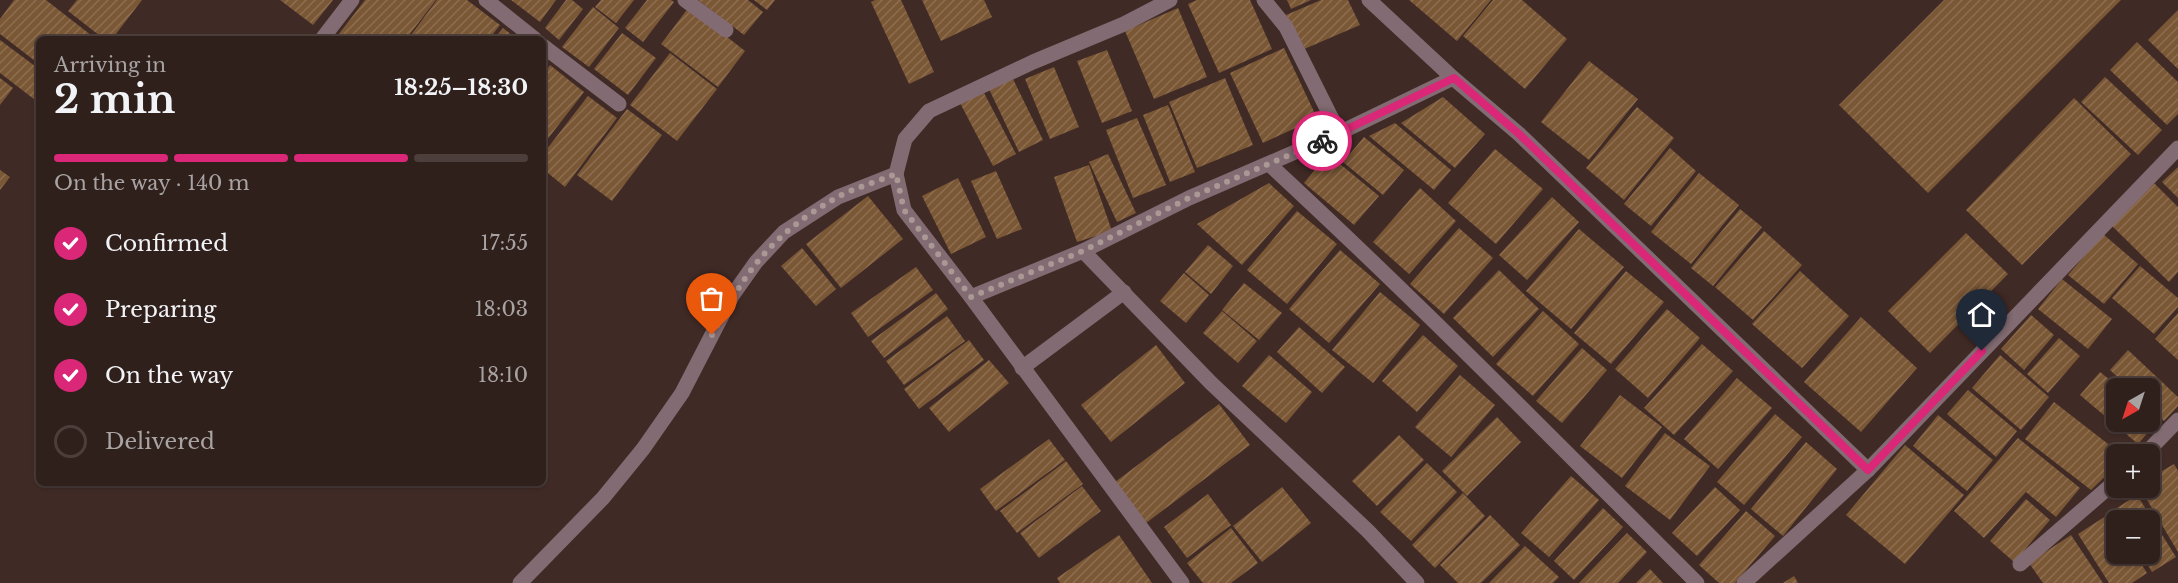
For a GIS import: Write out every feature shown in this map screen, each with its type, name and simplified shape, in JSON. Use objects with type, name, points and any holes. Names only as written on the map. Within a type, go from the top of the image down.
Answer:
[{"type":"street","points":[[324,36],[352,0]]},
{"type":"street","points":[[486,0],[531,36]]},
{"type":"street","points":[[685,0],[726,30]]},
{"type":"street","points":[[1170,0],[1124,24],[1033,62],[929,111],[905,139],[896,174],[904,210],[1182,583]]},
{"type":"street","points":[[1264,0],[1286,27],[1339,133]]},
{"type":"street","points":[[1369,0],[1519,134],[1868,470]]},
{"type":"street","points":[[546,48],[619,104]]},
{"type":"street","points":[[971,297],[1083,251],[1189,198],[1339,133],[1454,78]]},
{"type":"street","points":[[1744,583],[1868,470],[2178,148]]},
{"type":"street","points":[[1269,164],[1503,389],[1697,583]]},
{"type":"street","points":[[520,583],[603,498],[643,450],[682,393],[732,296],[756,262],[784,232],[838,197],[896,174]]},
{"type":"street","points":[[1083,251],[1211,383],[1368,531],[1416,583]]},
{"type":"street","points":[[1022,368],[1124,292]]},
{"type":"street","points":[[2155,444],[2178,420]]},
{"type":"street","points":[[2020,564],[2106,490]]},
{"type":"building","points":[[14,0],[46,0],[92,36],[36,36],[36,62],[0,34],[0,19]]},
{"type":"building","points":[[77,0],[142,0],[114,36],[100,36],[68,11]]},
{"type":"building","points":[[280,0],[333,0],[313,25]]},
{"type":"building","points":[[365,0],[436,0],[408,36],[337,36]]},
{"type":"building","points":[[437,0],[467,0],[500,25],[491,36],[410,36]]},
{"type":"building","points":[[511,0],[556,0],[540,22]]},
{"type":"building","points":[[566,0],[572,0],[583,9],[559,40],[545,28]]},
{"type":"building","points":[[601,0],[634,0],[616,23],[595,7]]},
{"type":"building","points":[[647,0],[674,2],[643,42],[625,28]]},
{"type":"building","points":[[698,0],[748,0],[763,12],[744,35]]},
{"type":"building","points":[[754,0],[775,0],[767,10]]},
{"type":"building","points":[[901,0],[934,72],[909,84],[871,2]]},
{"type":"building","points":[[922,0],[984,0],[992,17],[941,41]]},
{"type":"building","points":[[1197,0],[1250,0],[1272,49],[1219,73],[1188,4]]},
{"type":"building","points":[[1287,0],[1311,0],[1291,9]]},
{"type":"building","points":[[1321,0],[1348,0],[1360,25],[1302,50],[1286,15]]},
{"type":"building","points":[[1409,0],[1491,0],[1457,41]]},
{"type":"building","points":[[1493,0],[1522,0],[1567,39],[1525,89],[1463,36]]},
{"type":"building","points":[[1944,0],[2121,0],[1928,193],[1839,105]]},
{"type":"building","points":[[593,7],[619,28],[589,67],[562,47]]},
{"type":"building","points":[[689,7],[745,51],[718,87],[661,44]]},
{"type":"building","points":[[1178,8],[1207,77],[1154,99],[1125,31]]},
{"type":"building","points":[[2178,10],[2178,69],[2148,40]]},
{"type":"building","points":[[503,28],[513,36],[496,36]]},
{"type":"building","points":[[622,33],[656,58],[628,95],[594,69]]},
{"type":"building","points":[[0,40],[36,67],[36,101],[0,73]]},
{"type":"building","points":[[2137,42],[2178,82],[2178,114],[2167,125],[2110,70]]},
{"type":"building","points":[[1284,48],[1317,118],[1263,143],[1230,73]]},
{"type":"building","points":[[1107,50],[1132,111],[1102,123],[1077,61]]},
{"type":"building","points":[[670,53],[717,89],[677,141],[630,105]]},
{"type":"building","points":[[1589,61],[1638,99],[1589,160],[1541,122]]},
{"type":"building","points":[[550,65],[584,92],[546,141],[546,71]]},
{"type":"building","points":[[1054,67],[1079,127],[1050,139],[1025,79]]},
{"type":"building","points":[[1012,77],[1043,140],[1019,152],[989,89]]},
{"type":"building","points":[[2105,77],[2162,130],[2138,155],[2081,102]]},
{"type":"building","points":[[0,78],[13,88],[0,105]]},
{"type":"building","points":[[1225,78],[1253,145],[1197,168],[1169,102]]},
{"type":"building","points":[[983,91],[1016,154],[993,166],[960,103]]},
{"type":"building","points":[[588,96],[617,118],[565,187],[546,171],[546,150]]},
{"type":"building","points":[[1443,97],[1485,134],[1455,168],[1401,123]]},
{"type":"building","points":[[2074,98],[2131,154],[2022,265],[1966,210]]},
{"type":"building","points":[[1168,105],[1195,172],[1170,182],[1143,115]]},
{"type":"building","points":[[1637,107],[1674,138],[1624,200],[1586,168]]},
{"type":"building","points":[[627,109],[662,135],[612,201],[577,175]]},
{"type":"building","points":[[1137,118],[1166,185],[1133,198],[1106,130]]},
{"type":"building","points":[[1395,123],[1451,170],[1434,190],[1369,136]]},
{"type":"building","points":[[1364,137],[1404,170],[1383,195],[1343,162]]},
{"type":"building","points":[[1670,148],[1696,171],[1651,226],[1624,204]]},
{"type":"building","points":[[1495,149],[1543,189],[1496,244],[1448,203]]},
{"type":"building","points":[[1108,154],[1136,213],[1117,222],[1089,162]]},
{"type":"building","points":[[1328,154],[1379,196],[1354,225],[1304,183]]},
{"type":"building","points":[[1089,165],[1112,231],[1077,242],[1054,177]]},
{"type":"building","points":[[2178,167],[2178,198],[2162,182]]},
{"type":"building","points":[[0,170],[10,177],[0,190]]},
{"type":"building","points":[[996,171],[1022,229],[997,239],[971,181]]},
{"type":"building","points":[[1699,173],[1739,205],[1691,264],[1651,232]]},
{"type":"building","points":[[958,178],[986,237],[951,254],[922,196]]},
{"type":"building","points":[[2153,182],[2178,207],[2178,272],[2169,282],[2111,225]]},
{"type":"building","points":[[1269,183],[1294,206],[1242,265],[1197,224]]},
{"type":"building","points":[[1420,188],[1456,221],[1409,274],[1373,242]]},
{"type":"building","points":[[868,196],[903,239],[841,288],[806,244]]},
{"type":"building","points":[[1552,197],[1579,222],[1527,280],[1499,255]]},
{"type":"building","points":[[1740,209],[1762,227],[1713,286],[1691,268]]},
{"type":"building","points":[[1297,211],[1337,244],[1287,304],[1247,270]]},
{"type":"building","points":[[1459,228],[1493,258],[1444,314],[1410,284]]},
{"type":"building","points":[[1579,229],[1624,267],[1571,329],[1526,291]]},
{"type":"building","points":[[1764,231],[1802,265],[1753,320],[1715,287]]},
{"type":"building","points":[[1966,233],[2008,274],[1930,353],[1888,311]]},
{"type":"building","points":[[2103,234],[2138,264],[2104,304],[2068,275]]},
{"type":"building","points":[[1208,245],[1233,266],[1211,294],[1185,272]]},
{"type":"building","points":[[802,248],[836,289],[816,306],[781,266]]},
{"type":"building","points":[[1340,250],[1380,284],[1329,343],[1289,309]]},
{"type":"building","points":[[2140,266],[2178,298],[2178,307],[2154,334],[2112,298]]},
{"type":"building","points":[[916,267],[933,290],[868,337],[851,313]]},
{"type":"building","points":[[1499,270],[1539,309],[1493,357],[1453,318]]},
{"type":"building","points":[[1626,271],[1664,302],[1611,364],[1574,333]]},
{"type":"building","points":[[1800,271],[1849,316],[1802,368],[1752,324]]},
{"type":"building","points":[[1184,273],[1209,295],[1186,323],[1160,301]]},
{"type":"building","points":[[2062,279],[2112,319],[2088,349],[2038,309]]},
{"type":"building","points":[[1244,283],[1282,313],[1259,340],[1222,310]]},
{"type":"building","points":[[1380,292],[1420,325],[1373,383],[1332,350]]},
{"type":"building","points":[[936,293],[948,309],[884,358],[871,341]]},
{"type":"building","points":[[1667,309],[1700,338],[1648,398],[1615,369]]},
{"type":"building","points":[[1222,311],[1257,341],[1238,363],[1203,333]]},
{"type":"building","points":[[1543,311],[1579,344],[1533,396],[1496,364]]},
{"type":"building","points":[[2178,313],[2178,360],[2155,339]]},
{"type":"building","points":[[2031,315],[2054,335],[2024,370],[2001,349]]},
{"type":"building","points":[[947,316],[965,341],[904,385],[886,361]]},
{"type":"building","points":[[1861,317],[1917,368],[1861,432],[1804,382]]},
{"type":"building","points":[[1299,327],[1345,367],[1322,393],[1277,352]]},
{"type":"building","points":[[1423,335],[1458,366],[1417,412],[1382,381]]},
{"type":"building","points":[[2059,338],[2080,356],[2048,393],[2027,374]]},
{"type":"building","points":[[969,340],[984,360],[919,409],[904,389]]},
{"type":"building","points":[[1702,344],[1733,371],[1674,435],[1644,408]]},
{"type":"building","points":[[1156,345],[1185,383],[1111,442],[1081,405]]},
{"type":"building","points":[[1582,348],[1607,370],[1562,423],[1536,401]]},
{"type":"building","points":[[2128,350],[2158,378],[2118,378],[2110,370]]},
{"type":"building","points":[[1269,355],[1312,392],[1286,423],[1242,386]]},
{"type":"building","points":[[2000,355],[2049,397],[2021,430],[1972,388]]},
{"type":"building","points":[[989,360],[1009,383],[949,432],[929,408]]},
{"type":"building","points":[[2100,372],[2108,378],[2106,417],[2080,395]]},
{"type":"building","points":[[1460,375],[1495,405],[1451,457],[1415,427]]},
{"type":"building","points":[[1737,378],[1772,408],[1718,469],[1684,439]]},
{"type":"building","points":[[2160,380],[2178,397],[2178,406],[2164,421],[2160,417]]},
{"type":"building","points":[[1968,390],[2017,431],[1996,457],[1947,414]]},
{"type":"building","points":[[1620,395],[1662,427],[1622,478],[1580,446]]},
{"type":"building","points":[[2054,402],[2108,444],[2106,444],[2106,476],[2091,490],[2025,439]]},
{"type":"building","points":[[1219,404],[1250,445],[1146,523],[1115,482]]},
{"type":"building","points":[[1775,414],[1802,437],[1744,505],[1717,482]]},
{"type":"building","points":[[1938,415],[1993,460],[1967,491],[1913,446]]},
{"type":"building","points":[[1497,417],[1521,442],[1467,496],[1442,471]]},
{"type":"building","points":[[2124,432],[2148,432],[2138,444]]},
{"type":"building","points":[[1665,433],[1710,466],[1670,520],[1625,486]]},
{"type":"building","points":[[1399,435],[1424,460],[1377,506],[1352,481]]},
{"type":"building","points":[[2018,438],[2080,488],[2056,517],[2026,492],[1984,538],[1954,511]]},
{"type":"building","points":[[1049,439],[1065,460],[996,511],[980,489]]},
{"type":"building","points":[[1806,442],[1837,469],[1783,536],[1751,509]]},
{"type":"building","points":[[1905,445],[1964,495],[1905,564],[1846,515]]},
{"type":"building","points":[[1066,461],[1083,484],[1017,533],[1000,511]]},
{"type":"building","points":[[1427,463],[1457,492],[1411,541],[1380,512]]},
{"type":"building","points":[[2174,464],[2178,471],[2178,552],[2160,522],[2160,510],[2153,510],[2146,498],[2160,498],[2160,472]]},
{"type":"building","points":[[1571,476],[1599,500],[1549,557],[1521,533]]},
{"type":"building","points":[[1082,486],[1101,511],[1039,558],[1020,533]]},
{"type":"building","points":[[1282,487],[1311,523],[1262,562],[1233,526]]},
{"type":"building","points":[[1715,487],[1740,510],[1697,556],[1672,533]]},
{"type":"building","points":[[1463,493],[1485,516],[1435,568],[1412,545]]},
{"type":"building","points":[[1208,494],[1231,525],[1187,558],[1164,527]]},
{"type":"building","points":[[2132,498],[2139,498],[2146,510],[2114,510]]},
{"type":"building","points":[[2026,499],[2050,520],[2014,562],[1990,541]]},
{"type":"building","points":[[1603,508],[1623,527],[1574,580],[1554,561]]},
{"type":"building","points":[[1746,511],[1775,536],[1735,583],[1719,583],[1699,565]]},
{"type":"building","points":[[1490,515],[1520,545],[1481,583],[1458,583],[1440,565]]},
{"type":"building","points":[[2106,516],[2106,564],[2141,564],[2147,573],[2132,583],[2109,583],[2078,534]]},
{"type":"building","points":[[1231,528],[1258,563],[1231,583],[1203,583],[1187,563]]},
{"type":"building","points":[[2160,532],[2176,557],[2152,572],[2147,564],[2160,564]]},
{"type":"building","points":[[1627,533],[1647,552],[1618,583],[1579,583]]},
{"type":"building","points":[[1119,535],[1152,583],[1060,583],[1057,578]]},
{"type":"building","points":[[2071,535],[2103,583],[2043,583],[2029,563]]},
{"type":"building","points":[[1525,546],[1559,577],[1553,583],[1489,583]]},
{"type":"building","points":[[1650,569],[1663,583],[1636,583]]},
{"type":"building","points":[[1794,576],[1798,583],[1783,583]]},
{"type":"way so far","points":[[712,335],[732,296],[756,262],[784,232],[838,197],[896,174],[904,210],[971,297],[1083,251],[1189,198],[1322,141]]},
{"type":"route","points":[[1322,141],[1454,78],[1519,134],[1868,470],[1982,351]]}]
